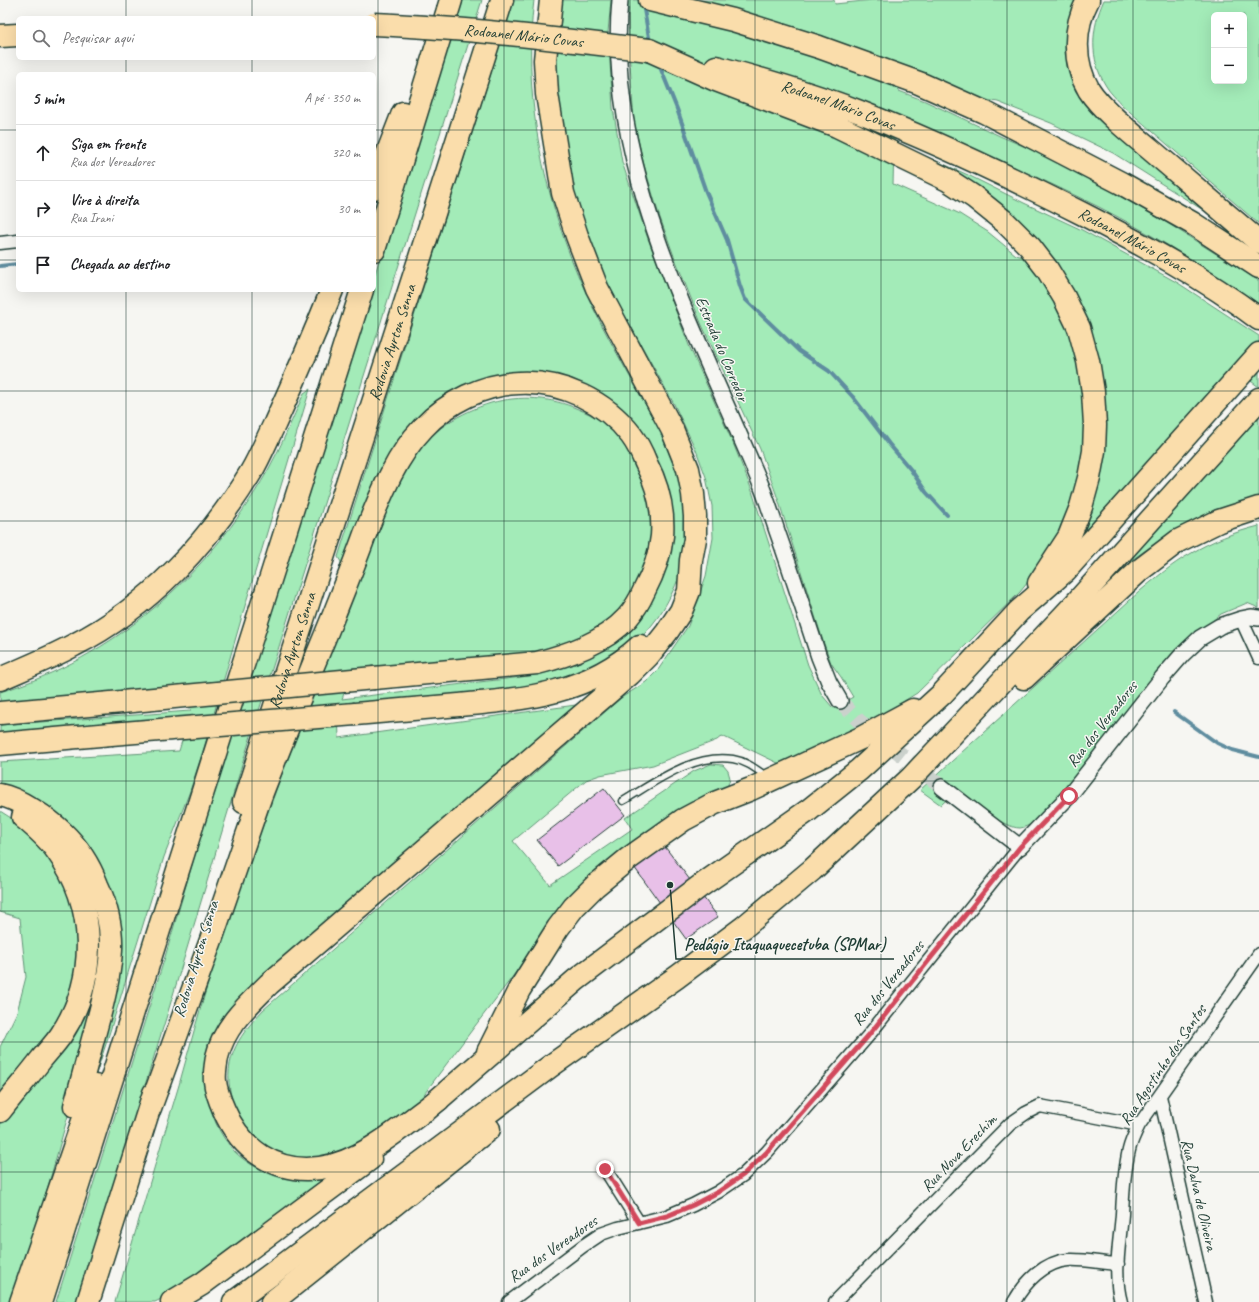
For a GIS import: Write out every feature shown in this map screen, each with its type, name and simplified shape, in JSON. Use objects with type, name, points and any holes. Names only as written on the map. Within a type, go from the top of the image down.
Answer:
[{"type":"highway","points":[[376,183],[446,0]]},
{"type":"highway","points":[[376,244],[452,0]]},
{"type":"highway","name":"Rodovia Ayrton Senna","points":[[88,1302],[287,668],[433,220],[502,0]]},
{"type":"highway","points":[[0,744],[510,700],[572,687],[593,678],[620,663],[640,646],[658,626],[676,598],[685,579],[691,560],[695,539],[694,494],[688,469],[672,429],[597,288],[577,236],[563,193],[547,94],[545,60],[550,0]]},
{"type":"highway","points":[[650,0],[733,20],[820,47],[919,83],[984,112],[1121,182],[1192,223],[1259,267]]},
{"type":"highway","points":[[1088,0],[1083,8],[1077,30],[1076,53],[1082,75],[1089,91],[1100,104],[1134,136],[1259,242]]},
{"type":"highway","name":"Rodoanel Mário Covas","points":[[376,24],[475,30],[649,50],[776,83],[859,112],[921,137],[1061,203],[1133,240],[1233,300],[1259,319]]},
{"type":"highway","points":[[0,36],[16,35]]},
{"type":"highway","points":[[649,50],[716,80],[837,126],[948,180],[974,197],[1005,222],[1030,247],[1050,274],[1080,328],[1093,392],[1095,425],[1094,451],[1089,478],[1081,507],[1069,537],[1019,611]]},
{"type":"highway","points":[[0,679],[75,645],[115,621],[152,593],[187,559],[213,526],[251,471],[295,379],[331,292]]},
{"type":"highway","points":[[41,1302],[361,292]]},
{"type":"highway","points":[[172,1302],[202,1284],[372,1157],[576,980],[698,887],[809,810],[854,774],[942,694],[1019,611],[1066,570],[1259,354]]},
{"type":"highway","points":[[0,713],[122,702],[374,678],[537,663],[562,656],[586,646],[608,634],[626,619],[640,599],[652,576],[660,552],[662,514],[659,494],[652,474],[632,436],[607,411],[572,391],[554,386],[518,383],[498,386],[477,392],[457,401],[439,413],[423,428],[396,464],[375,511],[262,795],[150,1108]]},
{"type":"highway","points":[[234,1302],[546,1069],[744,927],[812,870],[911,778],[1074,604],[1257,401]]},
{"type":"highway","points":[[911,778],[943,754],[1140,570],[1178,541],[1219,521],[1259,508]]},
{"type":"highway","points":[[438,1100],[374,1146],[344,1161],[322,1167],[301,1169],[278,1164],[258,1154],[243,1141],[230,1125],[214,1081],[218,1056],[227,1032],[242,1011],[269,984],[618,684],[648,656],[667,632],[681,610],[689,591],[691,560]]},
{"type":"highway","points":[[483,1061],[519,990],[558,928],[574,906],[595,886],[628,859],[683,820],[715,803],[770,780],[861,738],[942,694]]},
{"type":"highway","points":[[0,795],[6,796],[38,813],[73,842],[89,866],[101,894],[110,925],[111,949],[109,977],[75,1107],[71,1155]]},
{"type":"highway","points":[[0,802],[16,812],[38,830],[57,851],[70,873],[80,897],[86,920],[88,946],[87,968],[82,994],[61,1036],[0,1111]]},
{"type":"highway","points":[[21,1302],[144,942],[180,865]]},
{"type":"highway","points":[[272,1302],[560,1072],[676,977]]},
{"type":"street","name":"Estrada do Corredor","points":[[620,0],[618,49],[622,96],[634,160],[646,202],[692,329],[762,488],[819,657],[829,682],[840,701]]},
{"type":"street","points":[[0,242],[16,241]]},
{"type":"street","points":[[1259,618],[1251,617],[1241,619],[1259,658]]},
{"type":"street","name":"Rua dos Vereadores","points":[[509,1302],[525,1297],[583,1246],[601,1234],[618,1228],[667,1216],[718,1192],[743,1175],[767,1152],[868,1036],[1020,847],[1069,796],[1162,678],[1182,655],[1200,638],[1220,626],[1241,619]]},
{"type":"street","points":[[942,787],[1020,847]]},
{"type":"street","name":"Rua Agostinho dos Santos","points":[[1122,1302],[1119,1294],[1118,1264],[1125,1176],[1132,1139],[1140,1125],[1259,954]]},
{"type":"street","name":"Rua Dalva de Oliveira","points":[[1160,1096],[1206,1302]]},
{"type":"street","name":"Rua Nova Erechim","points":[[835,1302],[1010,1124],[1026,1113],[1040,1106],[1140,1125]]},
{"type":"street","points":[[605,1169],[639,1223]]},
{"type":"street","points":[[1014,1302],[1026,1283],[1051,1264],[1068,1260],[1118,1264]]},
{"type":"lane","points":[[622,801],[672,772],[701,761],[720,758],[735,759],[752,766],[770,780]]},
{"type":"green space","points":[[461,0],[482,0],[245,755],[167,1015],[77,1302],[56,1302],[165,957],[225,752],[369,292],[376,292],[376,271]]},
{"type":"green space","points":[[514,0],[534,0],[531,33],[533,99],[543,164],[560,227],[571,258],[592,306],[662,433],[672,454],[682,482],[687,512],[688,541],[681,570],[668,600],[658,617],[644,634],[613,660],[578,678],[539,689],[518,693],[338,713],[339,738],[590,703],[308,944],[243,1004],[229,1019],[213,1053],[208,1082],[211,1110],[216,1124],[224,1138],[245,1160],[266,1172],[289,1178],[326,1180],[218,1264],[175,1292],[155,1302],[115,1302],[204,997],[255,848],[299,729],[385,511],[401,477],[420,447],[438,430],[458,417],[469,411],[502,400],[535,398],[557,402],[584,411],[605,423],[619,435],[635,457],[642,470],[652,498],[654,512],[655,526],[651,554],[638,589],[625,608],[601,631],[572,647],[549,655],[534,657],[353,668],[342,699],[517,678],[548,672],[578,663],[605,648],[629,627],[648,603],[661,575],[669,541],[671,522],[666,492],[654,464],[638,440],[617,419],[592,403],[564,392],[535,388],[504,389],[488,391],[457,403],[426,424],[406,444],[397,457],[372,505],[328,609],[341,562],[338,557]]},
{"type":"green space","points":[[557,0],[611,0],[608,32],[613,108],[622,162],[647,236],[690,348],[733,443],[751,488],[808,665],[822,695],[833,708],[853,697],[831,663],[778,499],[760,449],[701,323],[659,215],[644,165],[634,122],[629,49],[628,0],[834,0],[835,4],[873,0],[1078,0],[1069,25],[1067,42],[1070,66],[1085,100],[1099,120],[1215,215],[1203,210],[1113,153],[1051,123],[998,102],[980,99],[895,69],[899,91],[925,101],[1002,137],[1056,160],[1161,219],[1259,281],[1259,304],[1180,253],[1099,207],[998,159],[895,114],[894,142],[968,175],[1082,230],[1178,283],[1259,336],[1259,387],[1233,368],[1073,544],[1062,553],[1096,482],[1101,454],[1102,398],[1098,365],[1089,335],[1076,303],[1059,272],[1036,244],[1009,216],[952,178],[894,146],[893,184],[958,213],[988,232],[1016,255],[1023,257],[1040,275],[1058,304],[1071,332],[1080,361],[1085,390],[1087,417],[1086,444],[1083,470],[1070,518],[1058,541],[1045,561],[1020,592],[917,693],[843,739],[814,754],[782,765],[722,736],[717,740],[653,765],[600,775],[586,780],[513,841],[550,885],[632,829],[625,818],[694,771],[711,764],[723,765],[728,771],[730,778],[727,788],[679,811],[586,879],[580,885],[412,1108],[357,1148],[337,1156],[315,1160],[294,1159],[274,1153],[258,1143],[251,1137],[236,1113],[230,1089],[230,1063],[238,1041],[245,1031],[263,1010],[621,698],[646,682],[658,670],[688,626],[706,576],[713,538],[712,506],[706,477],[696,450],[674,404],[604,275],[575,200],[558,120],[554,79]]},
{"type":"green space","points":[[1104,0],[1259,0],[1259,224],[1122,105],[1109,91],[1100,76],[1094,54],[1094,32],[1096,21]]},
{"type":"green space","points":[[310,389],[204,748],[190,791],[164,857],[106,1044],[44,1228],[109,1011],[114,924],[0,788],[0,762],[179,751],[186,727],[0,741],[0,725],[190,711],[193,688],[0,709],[0,692],[42,677],[82,658],[119,635],[154,608],[187,578],[216,545],[243,510],[272,463],[304,393]]},
{"type":"green space","points":[[1259,417],[1259,501],[1183,526],[1161,539],[1129,562],[1081,604],[1122,557]]},
{"type":"green space","points":[[1259,526],[1259,608],[1247,603],[1221,614],[1196,634],[1142,691],[1097,751],[1044,815],[1027,826],[1020,828],[1013,827],[987,813],[958,789],[941,805],[920,790],[1164,571],[1206,545],[1232,534]]},
{"type":"green space","points":[[0,811],[22,825],[41,843],[70,887],[82,944],[68,1009],[0,1100],[0,1047],[17,1012],[26,977],[20,918],[0,912]]},
{"type":"green space","points":[[85,893],[99,906],[102,995],[40,1215],[10,1302],[0,1302],[0,1121],[72,1030]]},
{"type":"building","points":[[604,788],[625,815],[558,866],[537,840]]},
{"type":"building","points":[[653,831],[718,917],[686,939],[624,853]]},
{"type":"waterway","points":[[643,4],[650,43]]},
{"type":"waterway","points":[[658,62],[677,109],[706,192],[727,240],[745,299],[799,351],[829,371],[853,397],[911,470],[926,492],[947,515]]},
{"type":"waterway","points":[[0,266],[16,264]]},
{"type":"waterway","points":[[1174,712],[1217,743],[1232,750],[1259,757]]},
{"type":"tunnel","points":[[840,701],[858,720],[942,787]]},
{"type":"place","name":"Pedágio Itaquaquecetuba (SPMar)","points":[[670,885]]},
{"type":"route","points":[[605,1169],[639,1223],[667,1216],[693,1205],[718,1192],[743,1175],[767,1152],[868,1036],[1020,847],[1069,796]]}]
